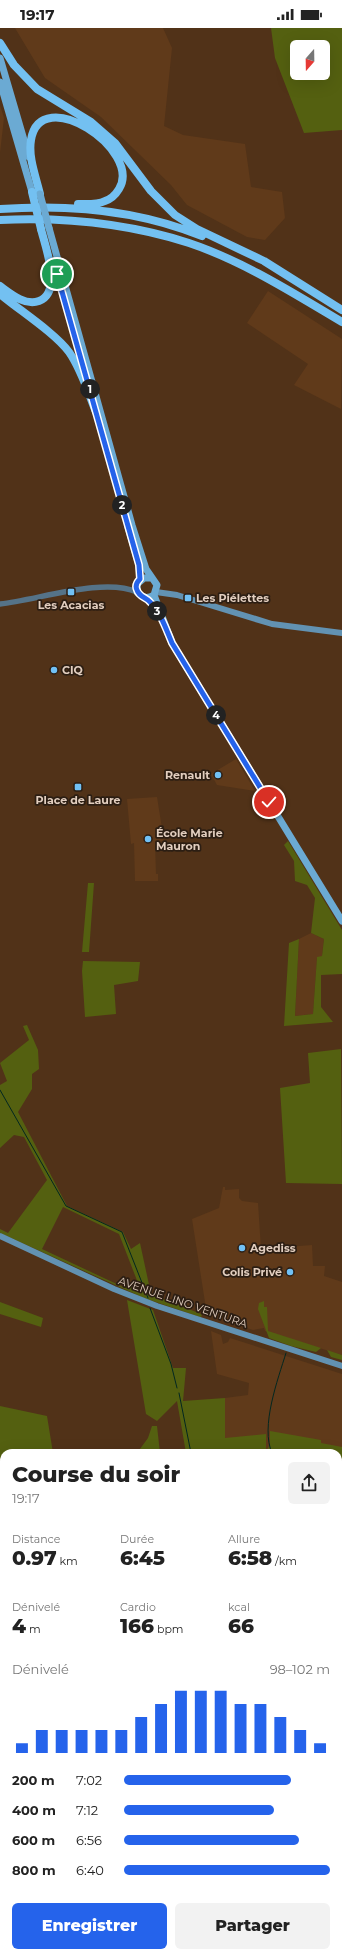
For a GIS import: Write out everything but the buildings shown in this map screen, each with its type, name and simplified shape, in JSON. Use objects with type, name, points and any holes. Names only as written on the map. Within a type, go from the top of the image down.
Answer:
[{"type":"highway","points":[[0,43],[14,65],[37,89],[91,122],[115,143],[151,191],[175,215],[197,228],[264,261],[342,310]]},
{"type":"highway","points":[[0,207],[94,204],[105,202],[118,191],[122,183],[123,172],[121,165],[110,148],[97,135],[83,125],[62,117],[45,120],[33,132],[30,145],[34,192],[44,228],[51,286],[48,294],[40,300],[27,302],[12,295],[0,286]]},
{"type":"highway","points":[[0,207],[32,206],[107,211],[178,228],[194,233],[241,253],[294,281],[342,310]]},
{"type":"highway","points":[[0,220],[58,218],[90,221],[143,230],[190,243],[234,262],[288,290],[342,322]]},
{"type":"highway","points":[[0,225],[16,222],[52,221],[143,230]]},
{"type":"highway","points":[[0,294],[54,338],[68,352],[75,362],[96,412]]},
{"type":"main road","points":[[0,58],[34,192]]},
{"type":"main road","points":[[0,82],[34,192]]},
{"type":"main road","points":[[44,228],[137,558],[139,580],[137,592],[139,595],[177,595]]},
{"type":"main road","points":[[44,228],[146,569],[153,580],[163,588],[177,595],[272,624],[342,633]]},
{"type":"main road","points":[[139,580],[153,580]]},
{"type":"main road","points":[[153,580],[152,595],[172,643],[342,921]]},
{"type":"main road","name":"AVENUE LINO VENTURA","points":[[0,1236],[114,1289],[157,1306],[342,1366]]},
{"type":"street","points":[[0,604],[22,602],[71,592],[119,587],[139,580]]},
{"type":"street","points":[[119,587],[137,592]]},
{"type":"shaded area","points":[[15,28],[163,28],[172,48],[164,126],[183,135],[245,144],[251,187],[282,192],[285,218],[265,240],[247,237],[187,205],[171,185],[101,117],[45,78]]},
{"type":"shaded area","points":[[0,105],[4,118],[0,153]]},
{"type":"shaded area","points":[[268,291],[342,339],[341,409],[294,385],[308,364],[247,323]]},
{"type":"shaded area","points":[[236,759],[255,791],[217,785],[211,774]]},
{"type":"shaded area","name":"École Marie Mauron","points":[[157,797],[164,841],[155,842],[156,874],[158,874],[158,881],[135,881],[134,843],[131,844],[127,799]]},
{"type":"shaded area","points":[[311,933],[324,939],[322,956],[317,958],[313,1014],[295,1016],[299,939]]},
{"type":"shaded area","points":[[223,1187],[225,1187],[225,1190],[239,1189],[239,1198],[242,1201],[258,1203],[261,1249],[312,1245],[313,1266],[325,1266],[324,1276],[342,1282],[342,1355],[265,1331],[264,1328],[253,1330],[207,1315],[192,1219],[219,1208]]},
{"type":"shaded area","points":[[211,1331],[221,1335],[223,1344],[228,1342],[230,1338],[342,1374],[342,1449],[213,1449],[225,1438],[225,1398],[248,1395],[249,1383],[217,1374]]},
{"type":"green space","points":[[271,28],[342,28],[342,130],[304,133],[275,58]]},
{"type":"green space","points":[[288,841],[342,930],[342,974],[321,975],[321,1007],[333,1022],[284,1026],[289,943],[299,939],[295,1016],[313,1014],[317,957],[322,956],[324,939],[311,933],[315,898],[307,885],[295,881],[294,861],[284,845]]},
{"type":"green space","points":[[88,883],[94,883],[89,952],[82,952]]},
{"type":"green space","points":[[83,961],[140,962],[138,981],[114,985],[116,1014],[85,1017],[82,971]]},
{"type":"green space","points":[[27,1025],[38,1050],[39,1069],[32,1074],[32,1089],[18,1112],[67,1206],[123,1232],[131,1249],[140,1243],[151,1294],[201,1314],[202,1316],[200,1317],[144,1298],[0,1233],[0,1229],[8,1233],[47,1180],[24,1137],[14,1135],[0,1148],[0,1085],[7,1081],[0,1063],[29,1040],[23,1026]],"holes":[[[63,1207],[119,1234],[138,1283],[123,1287],[42,1249]]]},
{"type":"green space","points":[[341,1049],[342,1184],[286,1183],[280,1088],[310,1083],[308,1053]]},
{"type":"green space","points":[[127,1300],[153,1310],[173,1368],[186,1368],[183,1401],[225,1398],[225,1438],[266,1434],[266,1449],[185,1449],[177,1401],[157,1421],[146,1414]]},
{"type":"green space","points":[[264,1301],[264,1307],[267,1307],[268,1331],[321,1348],[316,1352],[291,1346],[269,1338],[258,1309],[259,1303]]},
{"type":"green space","points":[[0,1302],[43,1318],[41,1327],[0,1314]]},
{"type":"green space","points":[[327,1350],[342,1355],[342,1360],[331,1357]]},
{"type":"green space","points":[[0,1406],[47,1416],[52,1449],[0,1449]]},
{"type":"green space","points":[[152,1426],[157,1426],[160,1449],[140,1449],[148,1438]]},
{"type":"green space","points":[[270,1431],[321,1440],[321,1443],[342,1447],[342,1449],[268,1449],[270,1444]]},
{"type":"waterway","points":[[0,1090],[66,1206],[122,1232],[148,1298]]},
{"type":"waterway","points":[[150,1308],[171,1364],[177,1388]]},
{"type":"waterway","points":[[271,1449],[268,1430],[269,1417],[275,1389],[286,1353]]},
{"type":"waterway","points":[[179,1393],[190,1449]]},
{"type":"place","name":"Les Acacias","points":[[71,592]]},
{"type":"place","name":"Les Piélettes","points":[[188,598]]},
{"type":"place","name":"CIQ","points":[[54,670]]},
{"type":"place","name":"Renault","points":[[218,775]]},
{"type":"place","name":"Place de Laure","points":[[78,787]]},
{"type":"place","name":"École Marie Mauron","points":[[148,839]]},
{"type":"place","name":"Agediss","points":[[242,1248]]},
{"type":"place","name":"Colis Privé","points":[[290,1272]]},
{"type":"route","points":[[57,274],[139,565],[140,579],[136,588],[137,592],[139,595],[147,598],[164,623],[172,643],[269,802]]}]
